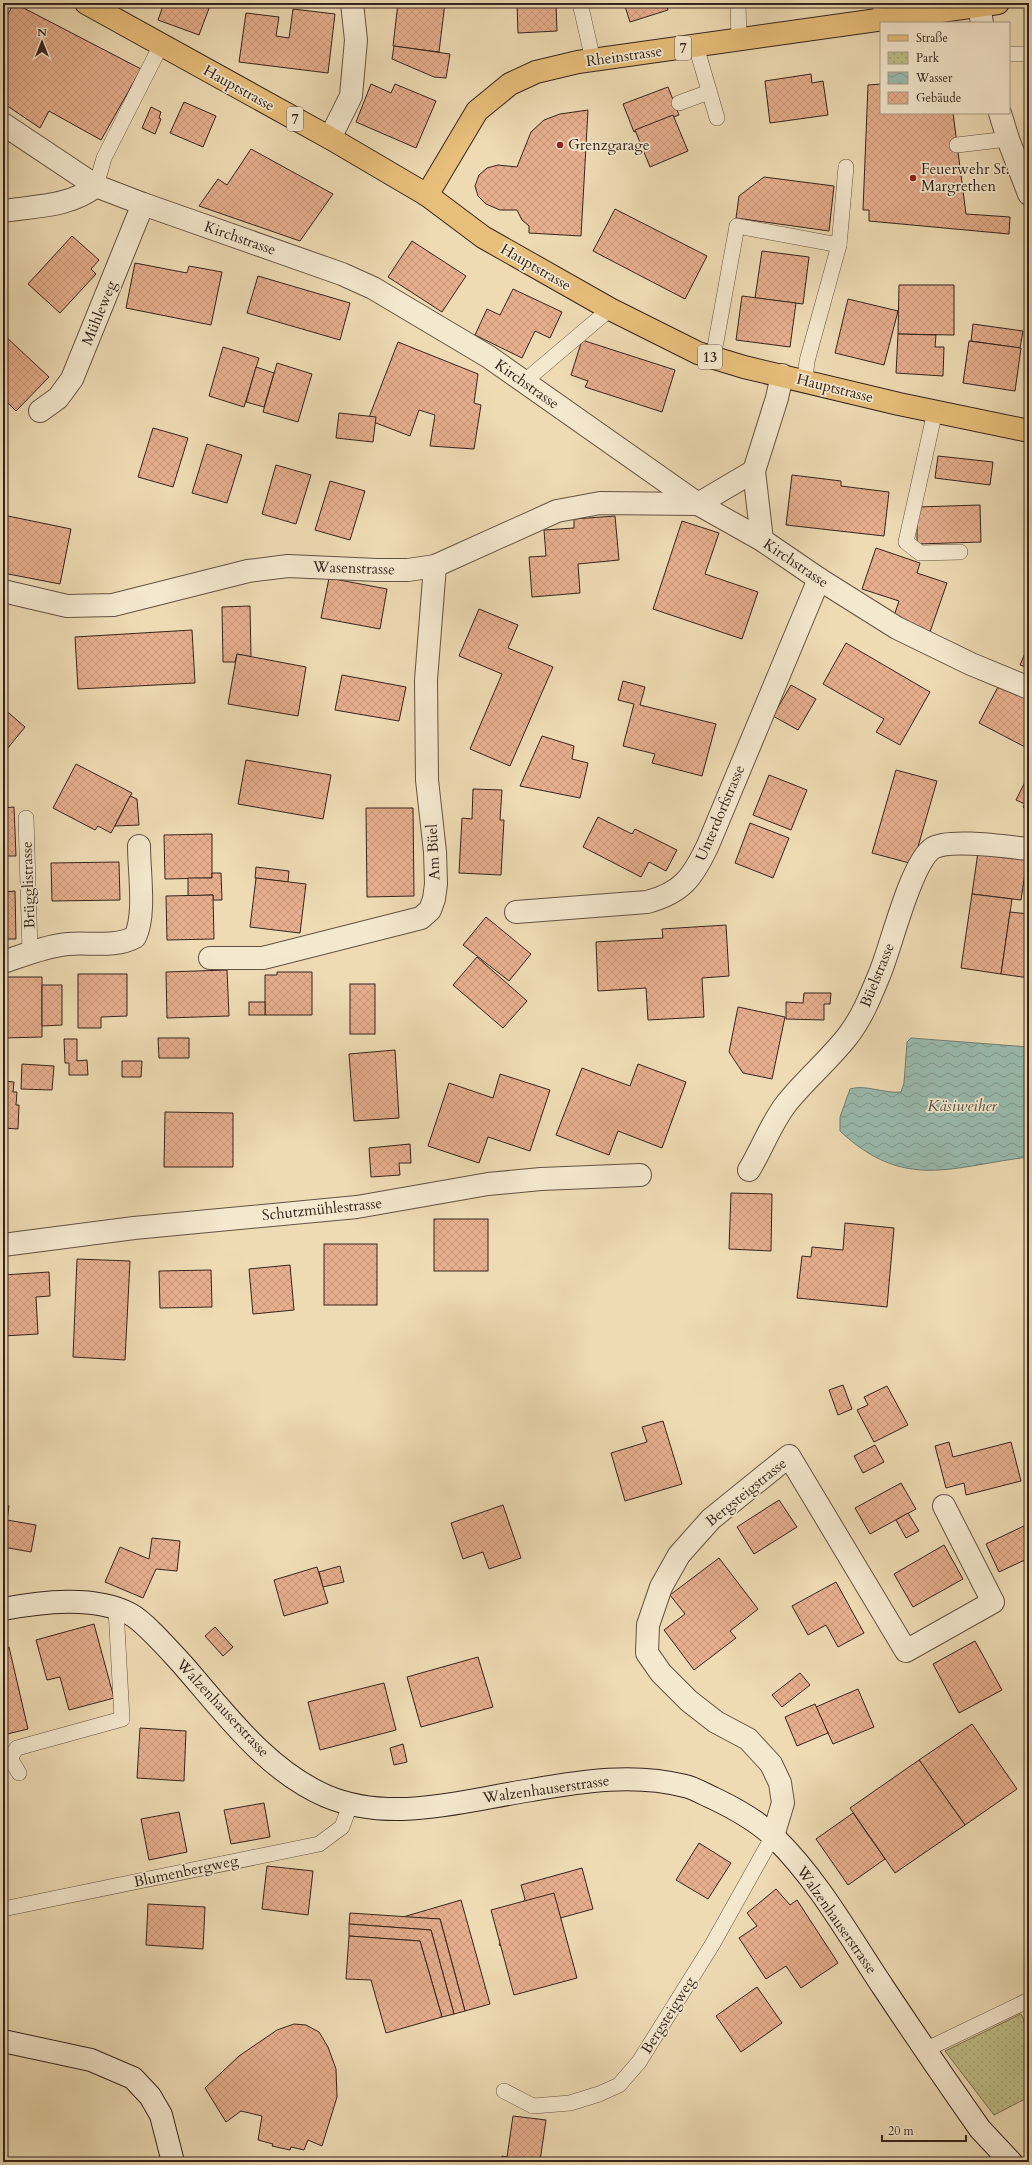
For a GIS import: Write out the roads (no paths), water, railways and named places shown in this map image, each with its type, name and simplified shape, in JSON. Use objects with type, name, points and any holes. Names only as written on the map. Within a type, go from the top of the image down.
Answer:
[{"type":"main road","name":"Hauptstrasse","points":[[86,3],[330,138],[428,195],[483,237],[610,309],[672,341],[713,358],[744,367],[1029,431]]},
{"type":"main road","name":"Rheinstrasse","points":[[428,195],[477,111],[510,84],[536,72],[554,66],[739,40],[881,11],[986,11]]},
{"type":"street","points":[[330,138],[351,96],[356,40],[352,3]]},
{"type":"street","points":[[1000,114],[1029,194]]},
{"type":"street","name":"Kirchstrasse","points":[[3,124],[96,186],[342,274],[373,288],[489,357],[698,504],[762,540],[819,579],[914,637],[971,664],[1029,688]]},
{"type":"street","points":[[3,211],[70,202],[85,195],[96,186]]},
{"type":"street","name":"Mühleweg","points":[[40,411],[58,398],[72,379],[143,204]]},
{"type":"street","points":[[762,540],[754,471],[777,398],[782,375]]},
{"type":"street","points":[[698,504],[754,471]]},
{"type":"street","name":"Wasenstrasse","points":[[3,591],[67,606],[113,605],[248,571],[288,566],[408,570],[435,566],[557,511],[600,502],[698,504]]},
{"type":"street","name":"Am Büel","points":[[210,958],[263,958],[420,918],[430,910],[434,899],[436,884],[435,852],[428,780],[426,680],[435,566]]},
{"type":"street","name":"Unterdorfstrasse","points":[[516,912],[647,902],[666,897],[678,890],[689,879],[697,868],[708,845],[819,579]]},
{"type":"street","name":"Büelstrasse","points":[[749,1170],[775,1120],[786,1103],[847,1037],[857,1022],[881,971],[906,897],[926,855],[933,848],[947,844],[1029,849]]},
{"type":"street","name":"Brügglistrasse","points":[[3,962],[30,952],[69,944],[119,943],[135,937],[139,930],[141,918],[139,846]]},
{"type":"street","name":"Schutzmühlestrasse","points":[[3,1245],[134,1228],[357,1207],[488,1184],[541,1179],[640,1175]]},
{"type":"street","name":"Bergsteigstrasse","points":[[773,1836],[783,1803],[780,1783],[771,1764],[748,1739],[716,1722],[689,1700],[661,1673],[647,1653],[648,1625],[661,1587],[679,1555],[711,1519],[789,1456],[906,1651],[993,1602],[944,1506]]},
{"type":"street","name":"Walzenhauserstrasse","points":[[3,1609],[27,1605],[92,1601],[130,1614],[168,1647],[255,1747],[282,1770],[305,1786],[350,1805],[373,1809],[396,1810],[438,1806],[604,1779],[645,1779],[686,1786],[732,1808],[773,1836],[808,1875],[925,2050],[980,2129],[1011,2162]]},
{"type":"street","points":[[3,2041],[91,2060],[133,2078],[150,2096],[162,2115],[173,2162]]},
{"type":"lane","points":[[580,3],[593,60]]},
{"type":"lane","points":[[738,3],[739,40]]},
{"type":"lane","points":[[96,186],[104,158],[160,45]]},
{"type":"lane","points":[[696,46],[717,118]]},
{"type":"lane","points":[[1010,54],[1029,54]]},
{"type":"lane","points":[[679,103],[709,92]]},
{"type":"lane","points":[[957,145],[1008,139]]},
{"type":"lane","points":[[805,380],[807,361],[839,245],[846,167]]},
{"type":"lane","points":[[713,358],[737,226],[839,245]]},
{"type":"lane","points":[[525,381],[610,309]]},
{"type":"lane","points":[[935,411],[906,542],[920,553],[960,552]]},
{"type":"lane","name":"Brügglistrasse","points":[[26,818],[30,952]]},
{"type":"lane","points":[[19,1773],[10,1758],[17,1748],[122,1719],[116,1609]]},
{"type":"lane","name":"Blumenbergweg","points":[[3,1909],[319,1844],[342,1827],[350,1805]]},
{"type":"lane","name":"Bergsteigweg","points":[[504,2091],[533,2106],[570,2102],[599,2094],[619,2085],[639,2062],[712,1945],[773,1836]]},
{"type":"lane","points":[[925,2050],[1029,2000]]},
{"type":"water","name":"Käsiweiher","points":[[911,1038],[1029,1047],[1029,1157],[952,1169],[930,1170],[908,1168],[886,1162],[864,1150],[840,1131],[840,1117],[850,1089],[869,1088],[888,1092],[901,1092],[904,1083],[907,1042]]},
{"type":"place","name":"Grenzgarage","points":[[560,145]]},
{"type":"place","name":"Feuerwehr St. Margrethen","points":[[913,178]]}]
